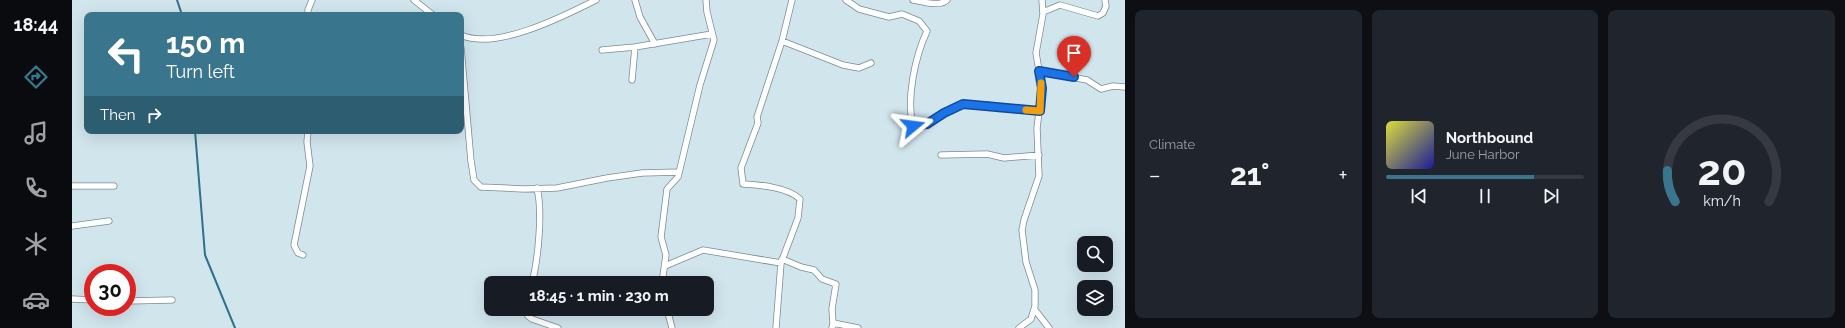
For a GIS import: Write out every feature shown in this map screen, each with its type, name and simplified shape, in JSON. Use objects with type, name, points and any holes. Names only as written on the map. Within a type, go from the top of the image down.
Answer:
[{"type":"street","points":[[308,12],[312,0]]},
{"type":"street","points":[[414,0],[429,12]]},
{"type":"street","points":[[464,36],[473,39],[506,36],[557,19],[596,0]]},
{"type":"street","points":[[635,0],[640,17],[655,44]]},
{"type":"street","points":[[663,276],[666,255],[661,237],[667,189],[678,177],[700,85],[714,40],[707,12],[706,0]]},
{"type":"street","points":[[776,328],[781,261],[798,218],[800,199],[793,193],[754,184],[743,184],[741,168],[758,123],[756,118],[782,42],[792,0]]},
{"type":"street","points":[[846,0],[859,9],[889,17],[902,14],[919,21],[927,31],[921,44],[914,75],[910,114],[913,126],[927,124],[944,113],[963,104],[1040,111]]},
{"type":"street","points":[[913,0],[937,4],[944,3],[947,0]]},
{"type":"street","points":[[1019,328],[1031,319],[1035,310],[1035,290],[1026,262],[1022,230],[1024,220],[1038,182],[1039,155],[1037,128],[1042,88],[1036,53],[1043,12],[1042,0]]},
{"type":"street","points":[[1043,12],[1060,5],[1098,16],[1103,13],[1106,6],[1105,0]]},
{"type":"street","points":[[602,50],[635,48],[712,34]]},
{"type":"street","points":[[782,42],[849,66],[859,68],[871,63]]},
{"type":"street","points":[[632,80],[635,48]]},
{"type":"street","points":[[1039,71],[1087,80],[1101,89],[1113,86],[1125,87]]},
{"type":"street","points":[[464,82],[471,161],[474,180],[480,187],[557,188],[642,173],[679,172]]},
{"type":"street","points":[[303,255],[298,253],[294,245],[310,166],[307,142],[308,134]]},
{"type":"street","points":[[941,155],[987,154],[1004,158],[1039,155]]},
{"type":"street","points":[[72,186],[114,186]]},
{"type":"street","points":[[534,276],[537,262],[539,216],[537,188]]},
{"type":"street","points":[[72,226],[109,221]]},
{"type":"street","points":[[665,266],[703,250],[781,261],[814,270],[822,279],[836,284],[832,309],[832,326],[858,328]]},
{"type":"street","points":[[72,299],[84,300]]},
{"type":"street","points":[[136,302],[172,300]]},
{"type":"street","points":[[1035,310],[1049,328]]},
{"type":"street","points":[[528,316],[532,319],[558,328]]},
{"type":"street","points":[[669,316],[672,328]]},
{"type":"waterway","points":[[177,0],[181,12]]},
{"type":"waterway","points":[[195,134],[205,255],[235,328]]},
{"type":"slow traffic","points":[[1026,110],[1040,111],[1041,83]]},
{"type":"route","points":[[913,126],[927,124],[944,113],[963,104],[988,105],[1009,109],[1040,111],[1039,107],[1042,88],[1039,71],[1074,77]]}]
